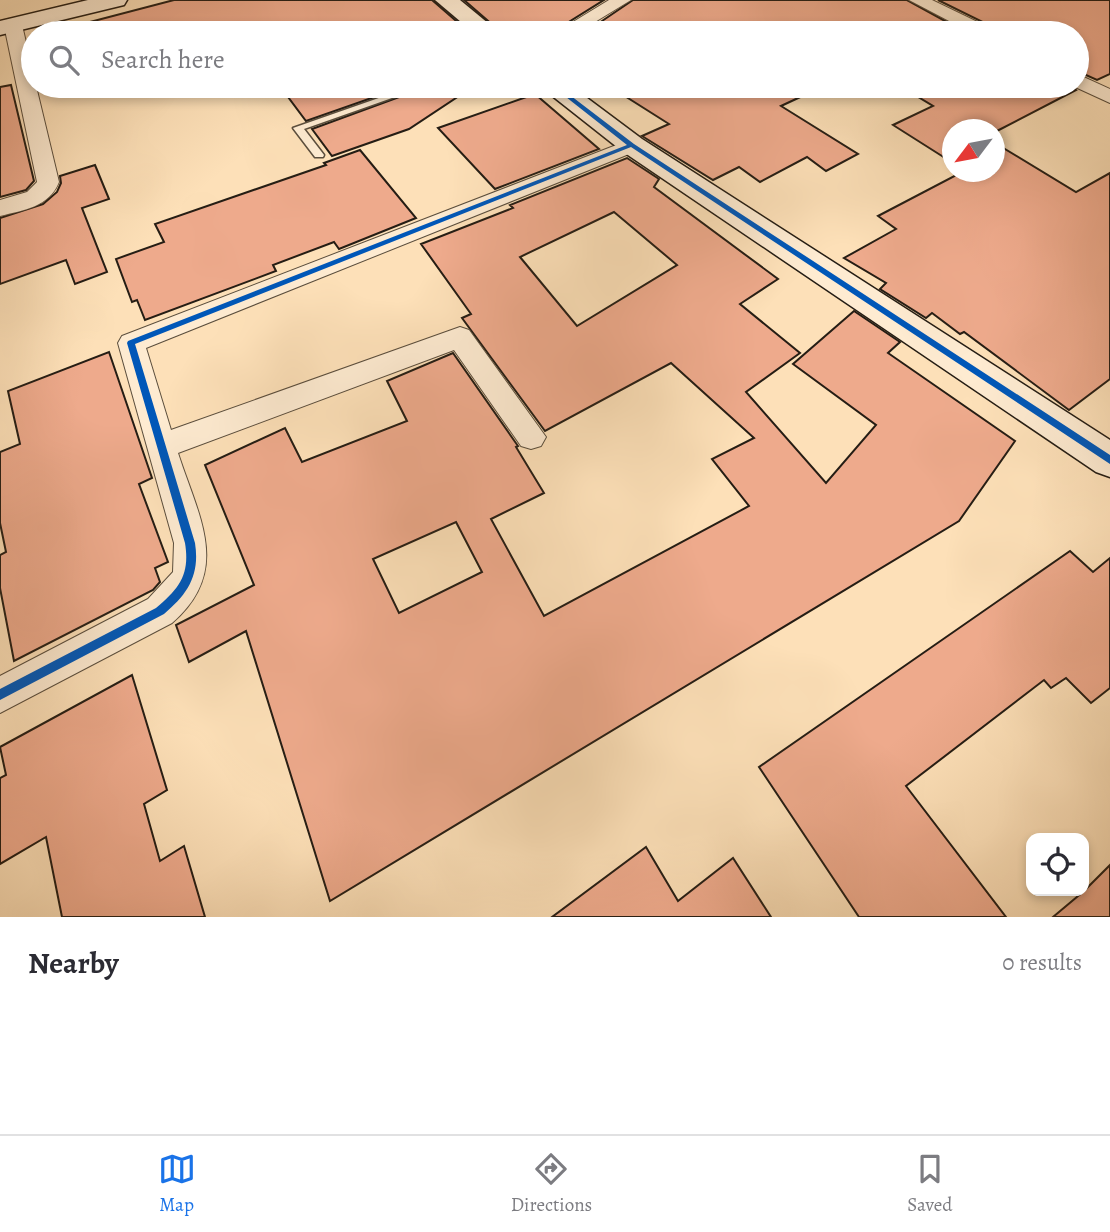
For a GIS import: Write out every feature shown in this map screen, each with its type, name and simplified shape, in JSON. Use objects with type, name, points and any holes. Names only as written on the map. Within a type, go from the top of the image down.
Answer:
[{"type":"street","points":[[27,21],[116,0]]},
{"type":"street","points":[[446,0],[473,21]]},
{"type":"street","points":[[585,21],[622,0]]},
{"type":"street","points":[[918,0],[963,21]]},
{"type":"street","points":[[941,10],[965,0]]},
{"type":"street","points":[[6,26],[21,82]]},
{"type":"street","points":[[1089,86],[1110,97]]},
{"type":"street","points":[[0,208],[35,197],[47,187],[48,182],[25,98]]},
{"type":"street","points":[[571,98],[632,145],[1110,460]]},
{"type":"street","points":[[0,695],[160,611],[175,599],[192,570],[193,555],[131,343],[632,145]]},
{"type":"street","points":[[162,446],[460,337],[531,437]]},
{"type":"lane","points":[[318,155],[299,128],[386,98]]},
{"type":"building","points":[[174,0],[432,0],[456,21],[94,21]]},
{"type":"building","points":[[464,0],[604,0],[570,21],[488,21]]},
{"type":"building","points":[[633,0],[907,0],[945,21],[602,21]]},
{"type":"building","points":[[938,0],[1110,0],[1110,74],[1097,80],[1089,76],[1089,21],[981,21]]},
{"type":"building","points":[[11,85],[34,181],[26,190],[0,197],[0,87]]},
{"type":"building","points":[[289,98],[372,98],[306,121]]},
{"type":"building","points":[[396,98],[456,98],[409,129],[332,156],[312,129]]},
{"type":"building","points":[[524,98],[540,98],[599,149],[495,189],[438,128]]},
{"type":"building","points":[[628,98],[798,98],[781,106],[858,154],[826,171],[807,157],[760,182],[739,167],[713,180],[642,136],[669,124]]},
{"type":"building","points":[[920,98],[1061,98],[1005,127],[1005,119],[942,119],[942,156],[893,125],[933,106]]},
{"type":"building","points":[[1005,149],[1076,192],[1110,173],[1110,379],[1069,410],[964,332],[960,334],[932,313],[926,318],[880,289],[886,283],[844,258],[896,229],[878,216],[943,182],[1005,182]]},
{"type":"building","points":[[360,150],[416,218],[339,249],[334,242],[273,265],[276,271],[145,320],[137,300],[132,302],[116,259],[164,242],[155,224],[326,165],[324,163]]},
{"type":"building","points":[[627,158],[659,179],[654,187],[778,279],[740,304],[800,353],[746,392],[826,483],[876,425],[793,364],[854,311],[900,342],[888,353],[1015,441],[959,521],[330,901],[246,631],[189,662],[176,625],[254,585],[205,465],[285,428],[302,462],[407,421],[387,381],[453,353],[518,446],[516,447],[544,493],[491,519],[544,616],[749,506],[712,459],[754,438],[671,363],[545,431],[462,318],[471,314],[421,244],[513,208],[510,205]],"holes":[[[614,212],[677,265],[577,326],[520,257]],[[456,522],[482,572],[399,613],[373,559]]]},
{"type":"building","points":[[95,165],[109,199],[82,208],[107,272],[75,284],[66,260],[0,284],[0,218],[43,204],[57,192],[61,183],[60,176]]},
{"type":"building","points":[[109,352],[152,478],[139,484],[168,562],[155,568],[160,582],[153,590],[14,661],[0,588],[0,555],[6,552],[0,523],[0,452],[20,444],[8,391]]},
{"type":"building","points":[[1070,551],[1093,572],[1110,558],[1110,688],[1091,703],[1066,678],[1051,688],[1044,680],[906,786],[1006,917],[859,917],[759,767]]},
{"type":"building","points":[[132,675],[167,790],[144,804],[160,861],[184,846],[205,917],[62,917],[46,837],[0,864],[0,778],[6,775],[0,747]]},
{"type":"building","points":[[646,847],[678,901],[733,858],[771,917],[552,917]]},
{"type":"building","points":[[1110,865],[1110,917],[1053,917],[1078,896],[1089,896],[1089,886]]},
{"type":"cycle path","points":[[571,98],[632,145],[1110,460]]},
{"type":"cycle path","points":[[0,695],[160,611],[175,597],[190,573],[190,543],[131,343],[632,145]]}]
